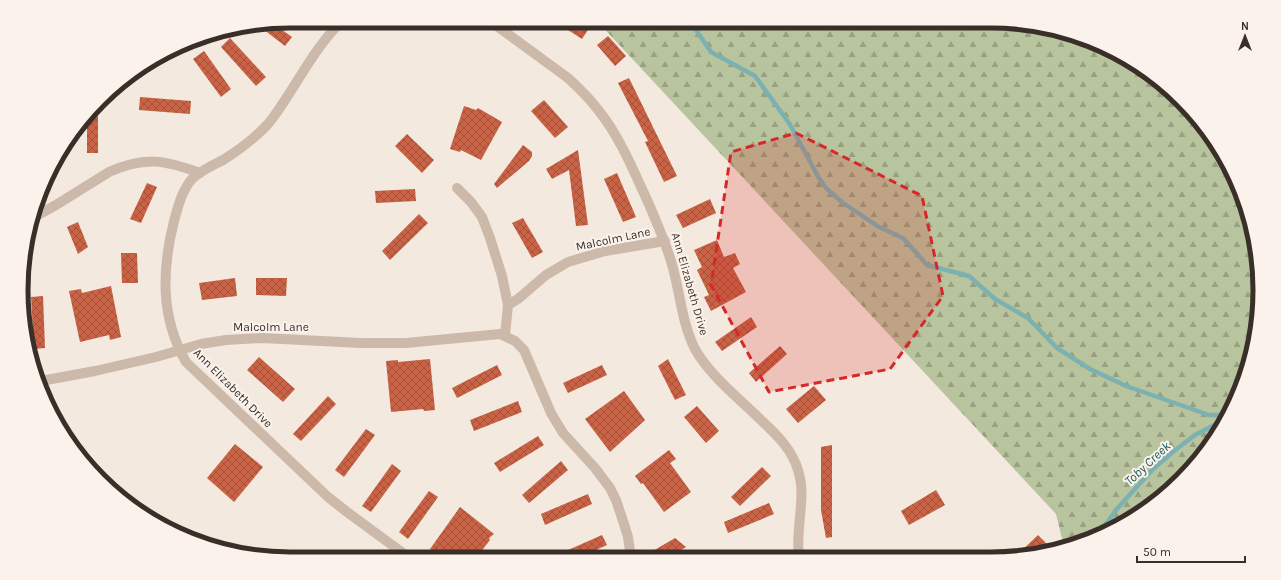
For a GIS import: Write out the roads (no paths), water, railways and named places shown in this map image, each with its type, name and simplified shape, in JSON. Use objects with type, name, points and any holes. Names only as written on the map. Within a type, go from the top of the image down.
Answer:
[{"type":"street","name":"Ann Elizabeth Drive","points":[[334,28],[317,50],[268,124],[254,137],[225,158],[192,179],[184,193],[177,211],[169,241],[165,275],[166,302],[173,335],[186,362],[328,497],[401,552]]},
{"type":"street","name":"Ann Elizabeth Drive","points":[[500,28],[568,78],[580,89],[600,112],[614,133],[638,179],[665,241],[672,262],[684,318],[690,335],[701,357],[713,373],[778,436],[791,452],[798,471],[802,490],[798,529],[799,552]]},
{"type":"street","points":[[40,214],[109,172],[137,162],[166,162],[177,164],[200,173]]},
{"type":"street","points":[[457,188],[471,202],[482,218],[490,238],[502,276],[508,305],[505,335],[515,341],[524,350],[552,413],[563,433],[595,468],[613,494],[628,537],[630,552]]},
{"type":"street","name":"Malcolm Lane","points":[[508,305],[518,299],[546,275],[568,262],[605,251],[665,241]]},
{"type":"street","name":"Malcolm Lane","points":[[44,380],[95,371],[156,357],[201,344],[226,340],[262,338],[361,343],[406,343],[494,334],[505,335]]},
{"type":"waterway","points":[[695,28],[711,52],[755,76],[789,123],[826,188],[843,203],[879,227],[903,238],[927,265],[969,276],[995,299],[1028,318],[1057,348],[1090,369],[1126,386],[1209,415],[1221,415]]},
{"type":"waterway","name":"Toby Creek","points":[[1105,526],[1116,510],[1153,469],[1195,435],[1216,424]]}]
